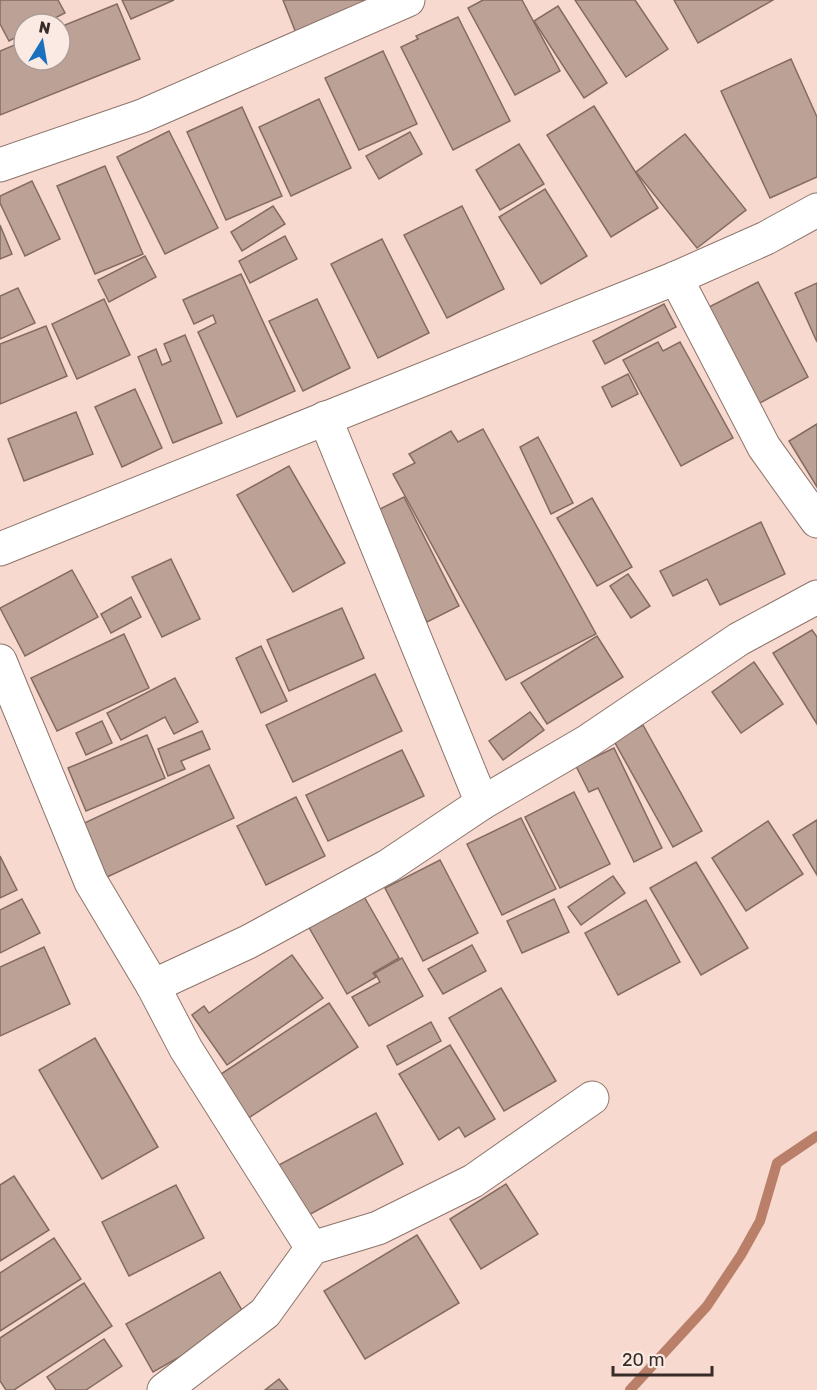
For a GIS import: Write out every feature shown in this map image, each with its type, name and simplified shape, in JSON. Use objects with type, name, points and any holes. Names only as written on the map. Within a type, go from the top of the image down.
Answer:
[{"type":"street","points":[[0,165],[142,116],[408,0]]},
{"type":"street","points":[[0,549],[676,278],[766,238],[817,210]]},
{"type":"street","points":[[676,278],[764,447],[817,521]]},
{"type":"street","points":[[325,418],[482,803]]},
{"type":"street","points":[[153,986],[248,942],[388,866],[482,803],[588,741],[739,639],[817,597]]},
{"type":"street","points":[[0,661],[91,882],[153,986],[186,1049],[312,1248]]},
{"type":"street","points":[[164,1390],[265,1313],[312,1248],[378,1228],[473,1181],[592,1098]]},
{"type":"building","points":[[0,0],[58,0],[64,12],[12,12],[12,39],[9,41],[0,24]]},
{"type":"building","points":[[122,0],[174,0],[131,19]]},
{"type":"building","points":[[283,0],[364,0],[366,6],[296,33]]},
{"type":"building","points":[[483,0],[522,0],[560,71],[515,95],[468,8]]},
{"type":"building","points":[[575,0],[635,0],[668,49],[626,77]]},
{"type":"building","points":[[674,0],[773,0],[698,43]]},
{"type":"building","points":[[117,4],[140,59],[0,115],[0,51],[12,46],[12,72],[72,72],[72,22]]},
{"type":"building","points":[[558,6],[607,83],[584,98],[534,21]]},
{"type":"building","points":[[458,17],[510,121],[453,150],[401,47],[418,39],[416,36]]},
{"type":"building","points":[[383,51],[417,124],[359,150],[325,78]]},
{"type":"building","points":[[791,59],[817,117],[817,177],[770,198],[721,91]]},
{"type":"building","points":[[319,99],[351,168],[291,196],[259,127]]},
{"type":"building","points":[[594,106],[658,208],[611,237],[547,135]]},
{"type":"building","points":[[242,107],[282,196],[226,220],[187,132]]},
{"type":"building","points":[[169,131],[218,228],[165,254],[117,157]]},
{"type":"building","points":[[410,132],[422,154],[379,179],[366,156]]},
{"type":"building","points":[[685,134],[746,210],[697,248],[636,172]]},
{"type":"building","points":[[519,144],[544,184],[500,210],[476,170]]},
{"type":"building","points":[[105,166],[143,254],[95,274],[57,186]]},
{"type":"building","points":[[32,181],[60,239],[25,256],[0,203],[0,196]]},
{"type":"building","points":[[545,189],[587,256],[541,284],[499,217]]},
{"type":"building","points":[[273,206],[285,224],[242,251],[231,232]]},
{"type":"building","points":[[462,206],[504,289],[447,318],[404,235]]},
{"type":"building","points":[[0,225],[12,254],[0,259]]},
{"type":"building","points":[[285,236],[297,259],[250,283],[239,261]]},
{"type":"building","points":[[382,239],[429,333],[378,358],[331,264]]},
{"type":"building","points":[[145,256],[156,277],[109,302],[98,280]]},
{"type":"building","points":[[241,274],[295,391],[237,417],[198,332],[216,323],[213,315],[194,324],[183,300]]},
{"type":"building","points":[[758,282],[808,377],[758,404],[707,308]]},
{"type":"building","points":[[817,283],[817,342],[795,293]]},
{"type":"building","points":[[18,288],[35,323],[0,339],[0,296]]},
{"type":"building","points":[[104,299],[130,355],[77,379],[52,324]]},
{"type":"building","points":[[317,299],[350,368],[303,391],[269,321]]},
{"type":"building","points":[[664,304],[676,327],[605,364],[593,341]]},
{"type":"building","points":[[46,326],[67,376],[0,404],[0,344]]},
{"type":"building","points":[[185,335],[222,423],[173,443],[138,357],[156,349],[162,365],[171,361],[164,344]]},
{"type":"building","points":[[658,342],[663,351],[680,342],[733,438],[681,466],[623,360]]},
{"type":"building","points":[[628,374],[638,394],[612,407],[602,387]]},
{"type":"building","points":[[135,389],[162,448],[122,467],[95,407]]},
{"type":"building","points":[[76,412],[93,454],[24,481],[8,439]]},
{"type":"building","points":[[817,424],[817,487],[789,441]]},
{"type":"building","points":[[483,429],[596,634],[506,680],[393,474],[415,463],[409,454],[451,431],[458,442]]},
{"type":"building","points":[[538,437],[573,503],[551,514],[520,447]]},
{"type":"building","points":[[289,466],[345,563],[293,592],[237,495]]},
{"type":"building","points":[[404,497],[459,606],[427,622],[372,513]]},
{"type":"building","points":[[592,498],[632,567],[597,586],[557,518]]},
{"type":"building","points":[[761,522],[785,574],[720,605],[707,579],[673,596],[660,571]]},
{"type":"building","points":[[171,559],[200,619],[162,637],[132,577]]},
{"type":"building","points":[[72,570],[98,617],[25,656],[0,608]]},
{"type":"building","points":[[628,574],[650,606],[631,618],[610,586]]},
{"type":"building","points":[[131,597],[141,617],[111,633],[101,614]]},
{"type":"building","points":[[342,608],[364,658],[289,691],[267,640]]},
{"type":"building","points":[[812,630],[817,637],[817,724],[773,653]]},
{"type":"building","points":[[124,634],[149,688],[57,731],[31,678]]},
{"type":"building","points":[[597,636],[623,677],[547,724],[521,683]]},
{"type":"building","points":[[261,646],[287,701],[261,713],[236,658]]},
{"type":"building","points":[[754,662],[783,704],[741,733],[712,692]]},
{"type":"building","points":[[375,674],[402,731],[293,782],[266,725]]},
{"type":"building","points":[[175,678],[198,722],[174,734],[165,717],[121,740],[107,713]]},
{"type":"building","points":[[530,712],[544,730],[503,760],[489,741]]},
{"type":"building","points":[[102,721],[112,743],[86,755],[76,733]]},
{"type":"building","points":[[643,725],[702,831],[673,847],[614,741]]},
{"type":"building","points":[[202,731],[210,749],[181,761],[185,769],[168,776],[158,749]]},
{"type":"building","points":[[147,735],[165,778],[86,811],[68,768]]},
{"type":"building","points":[[614,748],[662,848],[634,862],[598,788],[589,792],[576,766]]},
{"type":"building","points":[[402,750],[424,796],[328,841],[306,795]]},
{"type":"building","points":[[209,765],[234,818],[105,878],[80,825]]},
{"type":"building","points":[[574,792],[610,864],[560,888],[525,817]]},
{"type":"building","points":[[296,797],[325,856],[266,885],[237,826]]},
{"type":"building","points":[[521,818],[556,889],[502,915],[467,844]]},
{"type":"building","points":[[817,820],[817,875],[793,835]]},
{"type":"building","points":[[768,821],[803,874],[746,911],[712,858]]},
{"type":"building","points":[[0,856],[17,890],[0,898]]},
{"type":"building","points":[[440,860],[478,933],[423,961],[385,888]]},
{"type":"building","points":[[696,862],[748,948],[701,975],[650,888]]},
{"type":"building","points":[[613,876],[625,893],[581,925],[568,907]]},
{"type":"building","points":[[362,893],[399,958],[373,973],[376,977],[347,994],[307,924]]},
{"type":"building","points":[[22,899],[40,933],[0,953],[0,910]]},
{"type":"building","points":[[554,899],[569,932],[522,953],[507,921]]},
{"type":"building","points":[[646,900],[680,962],[618,995],[585,933]]},
{"type":"building","points":[[472,945],[486,971],[443,994],[428,969]]},
{"type":"building","points":[[44,947],[70,1004],[0,1036],[0,967]]},
{"type":"building","points":[[292,955],[323,998],[227,1065],[192,1015],[204,1006],[209,1013]]},
{"type":"building","points":[[402,958],[423,996],[369,1026],[352,997],[380,982],[375,973]]},
{"type":"building","points":[[501,988],[556,1081],[504,1111],[449,1018]]},
{"type":"building","points":[[329,1003],[358,1047],[247,1119],[218,1076]]},
{"type":"building","points":[[431,1022],[441,1041],[397,1065],[387,1046]]},
{"type":"building","points":[[95,1038],[158,1147],[102,1179],[39,1070]]},
{"type":"building","points":[[450,1045],[495,1119],[465,1137],[459,1127],[439,1140],[399,1074]]},
{"type":"building","points":[[376,1113],[403,1164],[305,1217],[277,1166]]},
{"type":"building","points":[[14,1176],[49,1230],[0,1261],[0,1185]]},
{"type":"building","points":[[506,1184],[538,1234],[481,1269],[450,1219]]},
{"type":"building","points":[[176,1185],[204,1238],[129,1276],[102,1222]]},
{"type":"building","points":[[417,1235],[459,1303],[365,1359],[324,1291]]},
{"type":"building","points":[[54,1238],[81,1279],[0,1331],[0,1273]]},
{"type":"building","points":[[220,1272],[247,1319],[153,1372],[126,1324]]},
{"type":"building","points":[[84,1283],[112,1326],[14,1390],[6,1390],[0,1381],[0,1338]]},
{"type":"building","points":[[104,1339],[122,1366],[86,1390],[56,1390],[47,1377]]},
{"type":"building","points":[[279,1379],[288,1390],[265,1390]]},
{"type":"waterway","points":[[630,1390],[707,1306],[741,1255],[760,1221],[777,1163],[817,1136]]}]
